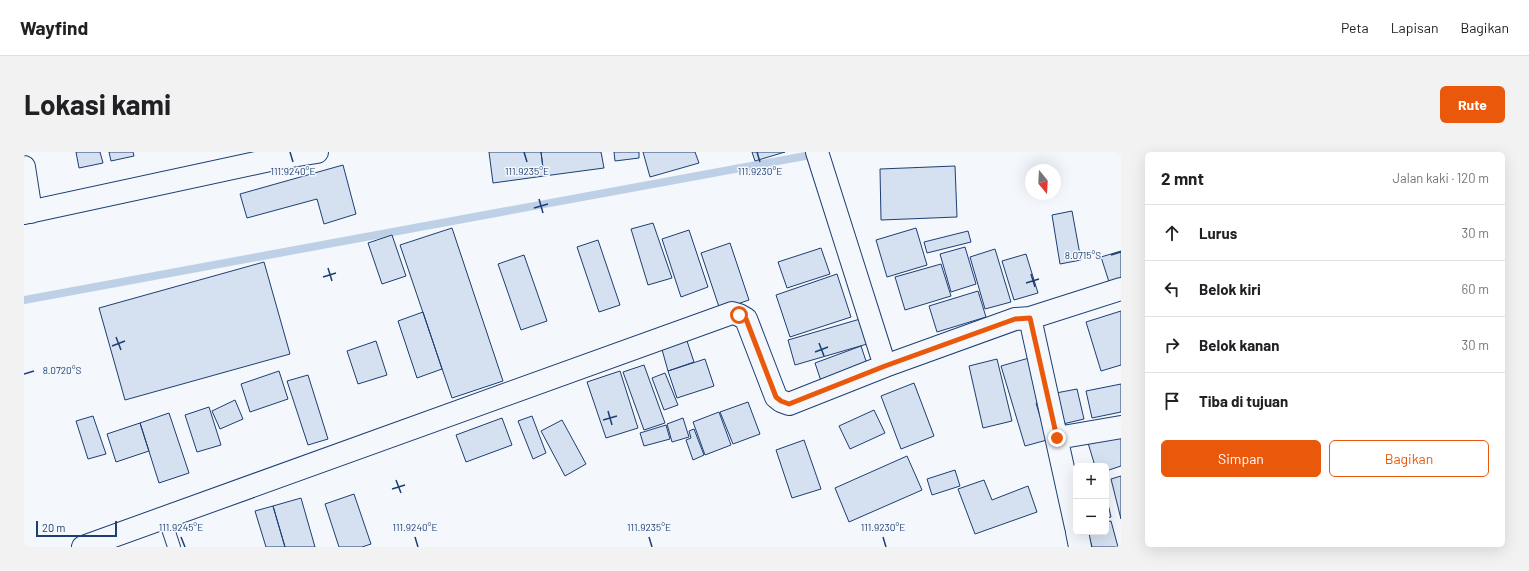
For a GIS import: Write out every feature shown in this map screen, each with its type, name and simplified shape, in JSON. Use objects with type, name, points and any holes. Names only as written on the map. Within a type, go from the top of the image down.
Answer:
[{"type":"street","points":[[24,167],[27,212],[278,155],[317,152]]},
{"type":"street","points":[[817,152],[885,366]]},
{"type":"street","points":[[89,546],[164,517],[732,313],[746,319],[776,397],[789,404],[885,366],[1015,319],[1030,318],[1121,289]]},
{"type":"street","points":[[1030,318],[1073,513]]},
{"type":"street","points":[[1057,438],[1121,427]]},
{"type":"street","points":[[1078,535],[1080,547]]},
{"type":"lane","points":[[164,517],[174,547]]},
{"type":"building","points":[[76,152],[100,152],[103,163],[79,168]]},
{"type":"building","points":[[109,152],[133,152],[134,156],[111,161]]},
{"type":"building","points":[[489,152],[541,152],[544,176],[493,183]]},
{"type":"building","points":[[541,152],[601,152],[604,168],[544,176]]},
{"type":"building","points":[[614,152],[639,152],[639,158],[615,161]]},
{"type":"building","points":[[643,152],[695,152],[699,163],[650,177]]},
{"type":"building","points":[[752,152],[785,152],[755,161]]},
{"type":"building","points":[[343,165],[356,214],[324,224],[317,199],[247,218],[240,194]]},
{"type":"building","points":[[955,166],[957,217],[881,220],[880,169]]},
{"type":"building","points":[[1072,211],[1081,260],[1060,264],[1052,215]]},
{"type":"building","points":[[653,223],[672,278],[648,285],[631,229]]},
{"type":"building","points":[[452,228],[503,381],[452,398],[400,245]]},
{"type":"building","points":[[916,228],[927,265],[887,277],[876,240]]},
{"type":"building","points":[[689,230],[708,287],[681,297],[662,239]]},
{"type":"building","points":[[968,231],[971,242],[927,253],[924,242]]},
{"type":"building","points":[[392,235],[406,276],[382,284],[368,243]]},
{"type":"building","points":[[598,240],[620,305],[599,312],[577,247]]},
{"type":"building","points":[[730,243],[749,300],[720,310],[701,253]]},
{"type":"building","points":[[965,247],[976,284],[951,292],[940,254]]},
{"type":"building","points":[[821,248],[830,274],[787,288],[778,262]]},
{"type":"building","points":[[995,249],[1011,302],[985,309],[970,257]]},
{"type":"building","points":[[1121,251],[1121,282],[1110,285],[1101,257]]},
{"type":"building","points":[[1026,254],[1038,293],[1014,300],[1002,261]]},
{"type":"building","points":[[524,255],[547,321],[521,330],[498,264]]},
{"type":"building","points":[[264,262],[290,354],[125,400],[99,308]]},
{"type":"building","points":[[941,264],[951,296],[905,310],[895,277]]},
{"type":"building","points":[[837,274],[851,317],[790,337],[776,295]]},
{"type":"building","points":[[978,291],[986,317],[937,332],[929,306]]},
{"type":"building","points":[[1121,311],[1121,365],[1101,371],[1086,322]]},
{"type":"building","points":[[423,312],[442,369],[417,378],[398,321]]},
{"type":"building","points":[[867,317],[874,342],[795,365],[788,340]]},
{"type":"building","points":[[686,338],[694,362],[668,371],[661,346]]},
{"type":"building","points":[[376,341],[387,375],[358,384],[347,351]]},
{"type":"building","points":[[861,346],[868,367],[822,384],[815,363]]},
{"type":"building","points":[[1029,358],[1042,401],[1036,403],[1047,440],[1025,446],[1001,366]]},
{"type":"building","points":[[705,359],[714,386],[677,398],[668,371]]},
{"type":"building","points":[[997,359],[1012,421],[983,428],[969,366]]},
{"type":"building","points":[[644,365],[665,423],[644,430],[623,372]]},
{"type":"building","points":[[279,371],[288,399],[250,412],[241,384]]},
{"type":"building","points":[[620,371],[638,428],[606,438],[587,382]]},
{"type":"building","points":[[665,373],[678,405],[664,410],[652,378]]},
{"type":"building","points":[[308,375],[328,439],[308,445],[287,381]]},
{"type":"building","points":[[914,383],[934,436],[901,449],[881,396]]},
{"type":"building","points":[[1121,384],[1121,412],[1092,418],[1086,391]]},
{"type":"building","points":[[1077,389],[1084,419],[1063,424],[1056,393]]},
{"type":"building","points":[[235,400],[243,419],[220,429],[212,411]]},
{"type":"building","points":[[748,402],[760,434],[733,444],[720,412]]},
{"type":"building","points":[[209,407],[221,445],[197,452],[185,415]]},
{"type":"building","points":[[874,410],[885,433],[850,449],[839,426]]},
{"type":"building","points":[[719,412],[731,445],[705,455],[693,422]]},
{"type":"building","points":[[169,413],[189,473],[159,483],[140,423]]},
{"type":"building","points":[[93,416],[106,454],[88,459],[76,421]]},
{"type":"building","points":[[532,416],[546,453],[533,459],[518,421]]},
{"type":"building","points":[[502,418],[512,445],[466,462],[456,435]]},
{"type":"building","points":[[683,418],[689,437],[672,442],[667,424]]},
{"type":"building","points":[[562,420],[586,464],[565,476],[541,431]]},
{"type":"building","points":[[140,423],[149,451],[116,462],[107,434]]},
{"type":"building","points":[[666,425],[670,439],[644,446],[640,433]]},
{"type":"building","points":[[694,429],[704,455],[693,460],[686,440],[691,438],[689,431]]},
{"type":"building","points":[[1121,433],[1121,466],[1109,470],[1109,463],[1094,463],[1088,443]]},
{"type":"building","points":[[804,440],[821,489],[792,498],[776,450]]},
{"type":"building","points":[[907,456],[922,490],[849,522],[835,488]]},
{"type":"building","points":[[955,470],[960,486],[932,495],[927,479]]},
{"type":"building","points":[[1121,476],[1121,519],[1111,479]]},
{"type":"building","points":[[984,480],[992,500],[1028,486],[1037,512],[975,534],[958,489]]},
{"type":"building","points":[[354,494],[371,544],[362,547],[339,547],[325,504]]},
{"type":"building","points":[[301,498],[315,547],[285,547],[273,506]]},
{"type":"building","points":[[273,506],[285,547],[266,547],[255,511]]},
{"type":"building","points":[[1109,521],[1111,521],[1118,547],[1092,547],[1089,535],[1109,535]]},
{"type":"waterway","points":[[24,300],[816,154]]},
{"type":"route","points":[[739,315],[746,319],[776,397],[789,404],[885,366],[1015,319],[1030,318],[1057,438]]}]
